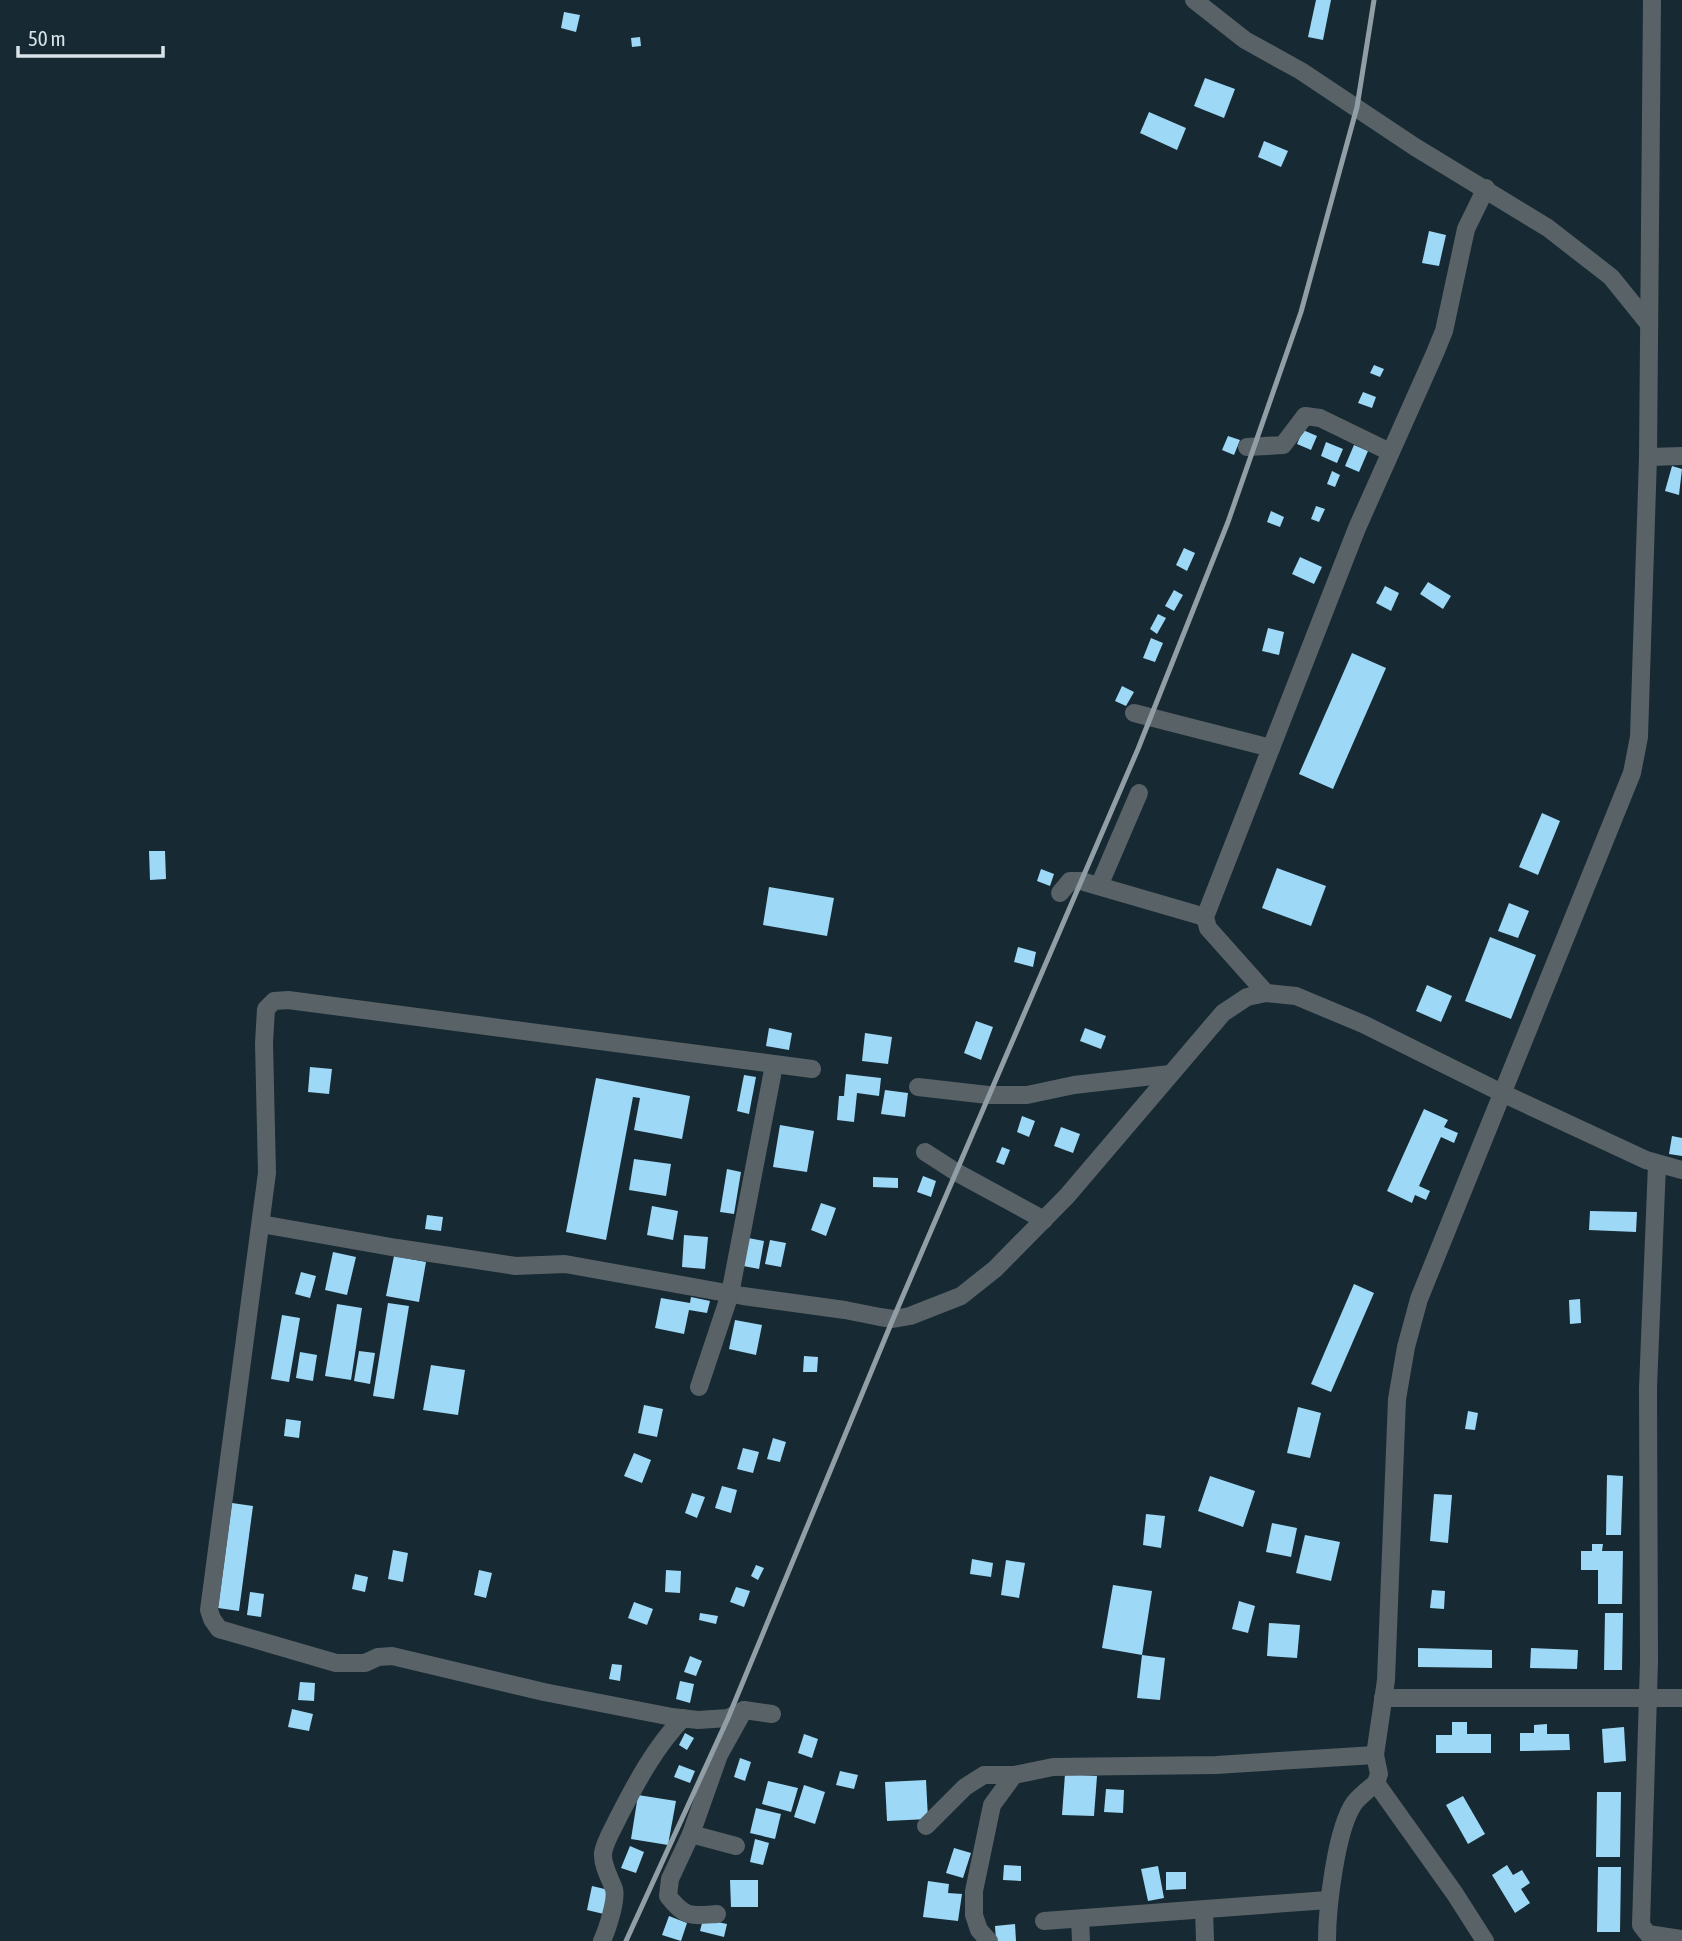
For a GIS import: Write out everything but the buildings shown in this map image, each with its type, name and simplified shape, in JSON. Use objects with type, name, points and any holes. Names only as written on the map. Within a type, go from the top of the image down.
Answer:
[{"type":"street","points":[[1194,0],[1245,40],[1301,71],[1415,146],[1548,228],[1611,277],[1649,324]]},
{"type":"street","points":[[1326,1941],[1328,1900],[1344,1822],[1356,1801],[1376,1783],[1378,1774],[1375,1755],[1387,1680],[1397,1399],[1406,1347],[1419,1299],[1632,773],[1640,737],[1647,457],[1652,0]]},
{"type":"street","points":[[1266,993],[1208,928],[1205,917],[1390,452],[1444,331],[1466,229],[1486,188]]},
{"type":"street","points":[[1247,447],[1283,445],[1305,415],[1320,418],[1390,452]]},
{"type":"street","points":[[1647,457],[1682,456]]},
{"type":"street","points":[[1135,713],[1271,748]]},
{"type":"street","points":[[1099,886],[1139,793]]},
{"type":"street","points":[[1060,892],[1074,880],[1205,917]]},
{"type":"street","points":[[261,1224],[516,1266],[565,1264],[730,1294],[880,1317],[910,1316],[961,1296],[995,1269],[1067,1196],[1223,1013],[1247,997],[1266,993],[1296,996],[1363,1024],[1502,1093],[1657,1164],[1682,1170]]},
{"type":"street","points":[[772,1714],[744,1710],[728,1718],[683,1718],[544,1692],[392,1656],[378,1657],[365,1663],[337,1663],[219,1629],[209,1610],[267,1173],[264,1043],[266,1009],[274,1001],[288,1000],[812,1069]]},
{"type":"street","points":[[699,1387],[730,1294],[774,1065]]},
{"type":"street","points":[[918,1087],[988,1095],[1027,1095],[1074,1085],[1170,1074]]},
{"type":"street","points":[[925,1152],[1044,1220]]},
{"type":"street","points":[[1657,1164],[1648,1388],[1648,1698],[1641,1926],[1648,1934],[1682,1939]]},
{"type":"street","points":[[1383,1698],[1682,1698]]},
{"type":"street","points":[[717,1914],[695,1916],[680,1911],[668,1896],[670,1879],[691,1834],[719,1755],[744,1710]]},
{"type":"street","points":[[602,1941],[607,1931],[615,1892],[608,1878],[603,1855],[608,1837],[638,1780],[683,1718]]},
{"type":"street","points":[[926,1826],[965,1787],[984,1775],[1014,1775],[1053,1767],[1216,1765],[1375,1755]]},
{"type":"street","points":[[989,1941],[979,1930],[974,1915],[974,1891],[992,1805],[1014,1775]]},
{"type":"street","points":[[1376,1783],[1485,1941]]},
{"type":"street","points":[[691,1834],[736,1846]]},
{"type":"street","points":[[1044,1921],[1328,1900]]},
{"type":"street","points":[[1204,1910],[1205,1941]]},
{"type":"street","points":[[1080,1919],[1081,1941]]},
{"type":"railway","points":[[626,1941],[728,1718],[893,1319],[1138,749],[1228,522],[1301,312],[1357,107],[1374,0]]}]
